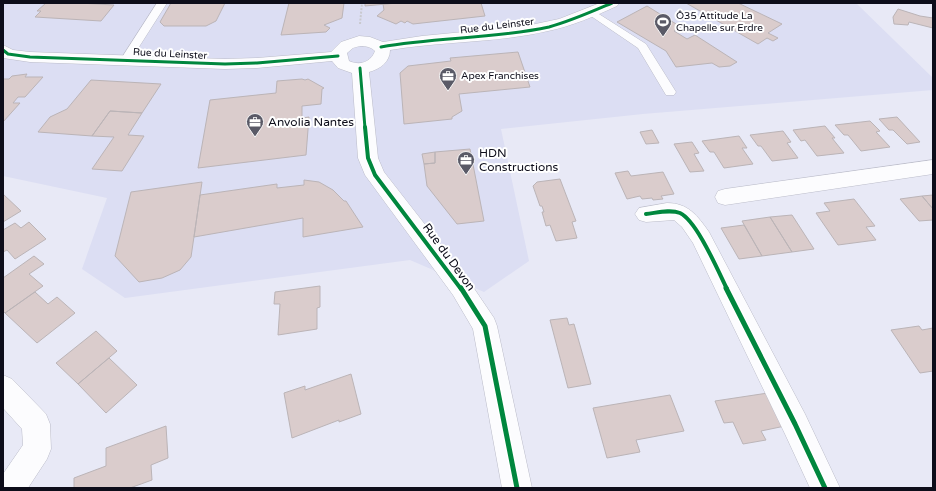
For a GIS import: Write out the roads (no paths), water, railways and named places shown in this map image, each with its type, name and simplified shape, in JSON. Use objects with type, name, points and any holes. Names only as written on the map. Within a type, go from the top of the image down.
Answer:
[{"type":"street","name":"Rue du Leinster","points":[[381,47],[402,43],[516,33],[548,27],[575,19],[612,3]]},
{"type":"street","points":[[372,42],[381,47],[384,51],[380,60],[375,64],[360,68],[342,64],[338,56],[342,48],[353,43],[372,42]]},
{"type":"street","name":"Rue du Leinster","points":[[3,50],[8,54],[30,57],[225,64],[257,64],[338,56]]},
{"type":"street","name":"Rue du Devon","points":[[360,68],[368,158],[375,175],[461,288],[485,326],[518,488]]},
{"type":"street","points":[[725,197],[933,167]]},
{"type":"street","points":[[646,214],[672,211],[686,215],[701,238],[792,417],[825,488]]},
{"type":"street","points":[[3,388],[36,424],[37,449],[11,488]]},
{"type":"lane","points":[[126,60],[162,3]]},
{"type":"lane","points":[[591,12],[642,46],[670,92]]},
{"type":"place","name":"Ô35 Attitude La Chapelle sur Erdre","points":[[663,37]]},
{"type":"place","name":"Apex Franchises","points":[[448,91]]},
{"type":"place","name":"Anvolia Nantes","points":[[255,137]]},
{"type":"place","name":"HDN Constructions","points":[[466,175]]}]
